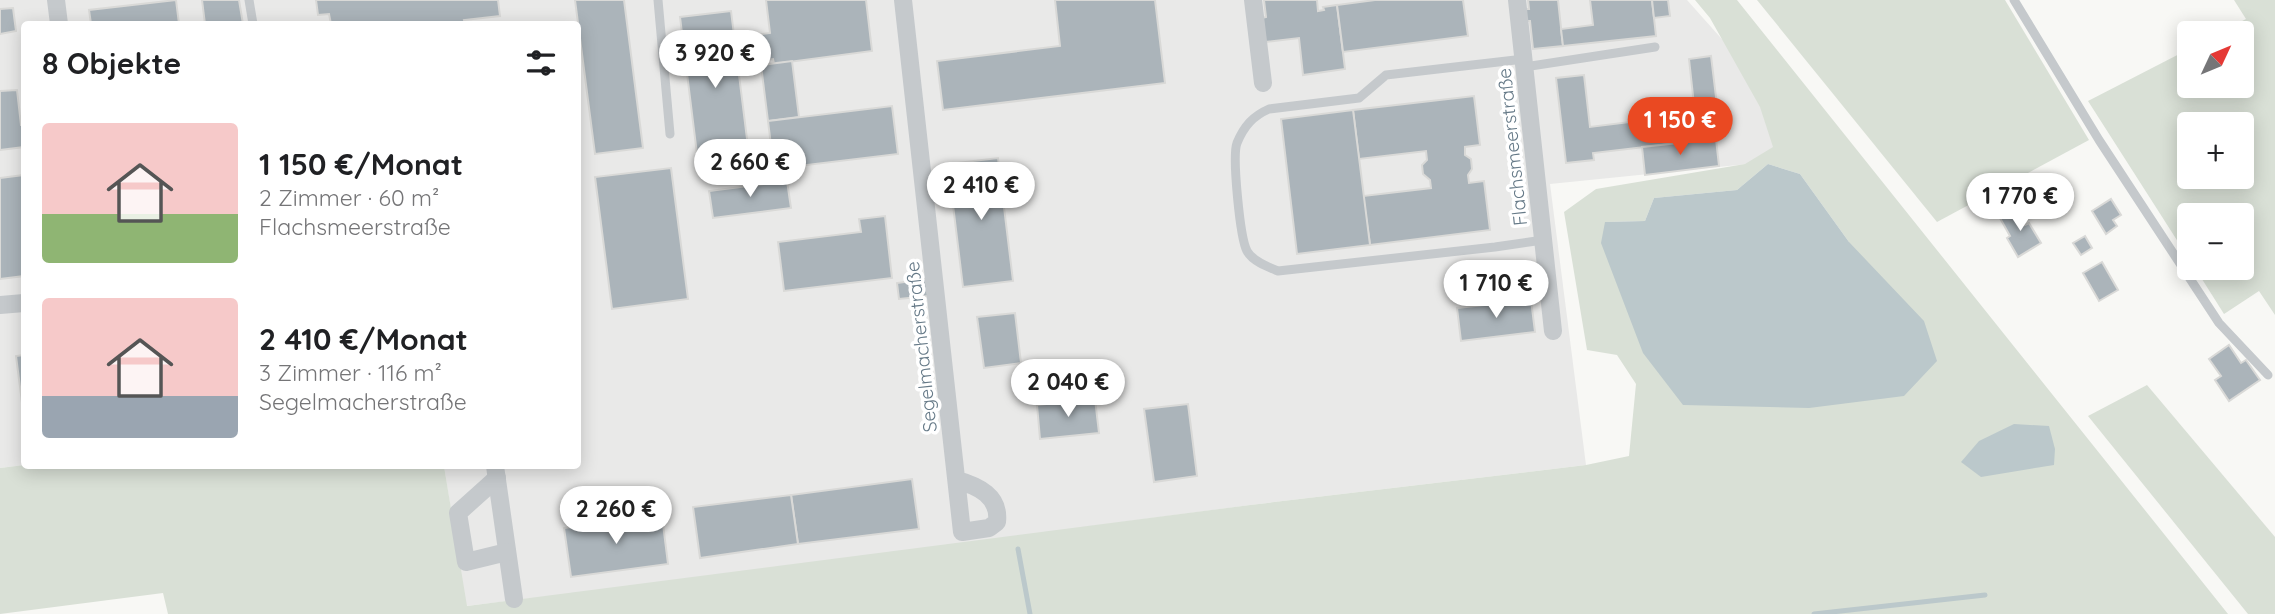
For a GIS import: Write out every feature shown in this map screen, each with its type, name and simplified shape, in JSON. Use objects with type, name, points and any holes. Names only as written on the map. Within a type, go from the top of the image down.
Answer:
[{"type":"street","points":[[56,0],[59,21]]},
{"type":"street","name":"Segelmacherstraße","points":[[903,0],[957,480]]},
{"type":"street","points":[[1253,0],[1264,83]]},
{"type":"street","name":"Flachsmeerstraße","points":[[1517,0],[1553,331]]},
{"type":"street","points":[[0,305],[21,303]]},
{"type":"street","points":[[496,472],[458,513],[466,562],[507,552]]},
{"type":"street","points":[[496,472],[514,599]]},
{"type":"lane","points":[[249,0],[252,21]]},
{"type":"lane","points":[[658,0],[670,134]]},
{"type":"lane","points":[[2014,0],[2099,140],[2219,323],[2267,375]]},
{"type":"lane","points":[[1543,240],[1278,271],[1247,254],[1240,230],[1235,146],[1249,120],[1256,115],[1269,109],[1359,99],[1386,75],[1524,63],[1655,47]]},
{"type":"shaded area","points":[[0,0],[1687,0],[1826,156],[1550,184],[1586,465],[1250,505],[719,576],[466,606],[444,469],[581,469],[581,21],[21,21],[21,465],[0,468]]},
{"type":"shaded area","points":[[1695,0],[1737,0],[2228,614],[168,614],[163,593],[0,614],[0,468],[21,465],[21,469],[444,469],[467,606],[1250,505],[1586,465],[1629,456],[1636,384],[1617,355],[1587,350],[1564,212],[1596,189],[1745,164],[1773,147],[1760,107],[1710,18]],"holes":[[[1768,164],[1800,174],[1849,242],[1605,222],[1645,221],[1654,198],[1737,190]]]},
{"type":"shaded area","points":[[1757,0],[2005,0],[2089,140],[1937,222]]},
{"type":"shaded area","points":[[2234,0],[2275,0],[2275,315],[2259,291],[2224,314],[2203,280],[2254,280],[2254,203],[2177,203],[2177,240],[2088,101],[2177,55],[2177,98],[2254,98],[2254,21],[2242,21],[2246,19]]},
{"type":"shaded area","points":[[1768,164],[1800,174],[1849,242],[1924,321],[1937,361],[1904,396],[1809,408],[1683,405],[1643,353],[1601,243],[1605,222],[1645,221],[1654,198],[1737,190]]},
{"type":"shaded area","points":[[2147,385],[2275,537],[2275,614],[2248,614],[2088,416]]},
{"type":"shaded area","points":[[2014,424],[2049,426],[2055,449],[2054,465],[1981,477],[1961,462],[1979,441]]},
{"type":"building","points":[[176,0],[179,21],[91,21],[89,10]]},
{"type":"building","points":[[202,0],[239,0],[242,21],[205,21]]},
{"type":"building","points":[[316,0],[498,0],[500,16],[464,21],[330,21],[329,14],[318,15]]},
{"type":"building","points":[[575,0],[624,0],[643,148],[595,154],[581,46],[581,21],[578,21]]},
{"type":"building","points":[[766,0],[866,0],[872,51],[774,64],[773,59],[750,62],[747,36],[770,33]]},
{"type":"building","points":[[1055,0],[1155,0],[1165,83],[943,110],[937,61],[1060,46]]},
{"type":"building","points":[[1264,0],[1317,0],[1318,11],[1324,10],[1323,7],[1337,5],[1345,69],[1303,75],[1299,38],[1265,42],[1262,18],[1266,17]]},
{"type":"building","points":[[1375,0],[1463,0],[1468,36],[1343,52],[1337,5]]},
{"type":"building","points":[[1528,0],[1558,0],[1563,46],[1533,49],[1530,21],[1525,21],[1524,9],[1529,9]]},
{"type":"building","points":[[1590,0],[1652,0],[1656,36],[1563,46],[1561,29],[1593,25]]},
{"type":"building","points":[[1652,0],[1668,0],[1670,16],[1654,18]]},
{"type":"building","points":[[13,8],[16,31],[0,34],[0,9]]},
{"type":"building","points":[[731,11],[750,163],[699,170],[680,17]]},
{"type":"building","points":[[1711,56],[1721,138],[1593,153],[1594,160],[1566,163],[1556,78],[1584,75],[1590,127],[1695,114],[1689,59]]},
{"type":"building","points":[[792,61],[799,117],[768,121],[761,65]]},
{"type":"building","points":[[17,90],[21,147],[0,150],[0,91]]},
{"type":"building","points":[[1474,96],[1480,145],[1465,147],[1465,155],[1471,159],[1469,183],[1484,181],[1490,230],[1370,245],[1363,196],[1431,188],[1430,180],[1423,174],[1422,165],[1427,160],[1426,151],[1359,159],[1353,110]]},
{"type":"building","points":[[892,106],[898,154],[774,169],[768,121]]},
{"type":"building","points":[[1353,110],[1370,245],[1297,254],[1281,119]]},
{"type":"building","points":[[1716,139],[1719,166],[1645,175],[1642,147]]},
{"type":"building","points":[[998,158],[1013,281],[963,287],[948,164]]},
{"type":"building","points":[[671,168],[688,299],[612,309],[595,177]]},
{"type":"building","points":[[21,175],[21,276],[0,279],[0,178]]},
{"type":"building","points":[[787,181],[791,208],[713,218],[709,191]]},
{"type":"building","points":[[2111,199],[2121,215],[2113,220],[2117,226],[2106,234],[2092,211]]},
{"type":"building","points":[[2015,209],[2025,225],[2029,223],[2041,243],[2018,257],[2000,218]]},
{"type":"building","points":[[885,216],[892,278],[784,291],[778,242],[861,232],[859,219]]},
{"type":"building","points":[[2085,236],[2092,248],[2081,255],[2073,243]]},
{"type":"building","points":[[2102,262],[2118,290],[2099,301],[2083,273]]},
{"type":"building","points":[[926,279],[928,296],[899,299],[897,283]]},
{"type":"building","points":[[1531,300],[1535,332],[1461,341],[1457,308]]},
{"type":"building","points":[[1015,313],[1021,363],[984,368],[977,317]]},
{"type":"building","points":[[2229,345],[2241,363],[2246,360],[2260,380],[2229,401],[2215,380],[2221,376],[2209,359]]},
{"type":"building","points":[[21,355],[21,395],[16,356]]},
{"type":"building","points":[[1095,399],[1099,433],[1040,439],[1037,405]]},
{"type":"building","points":[[1188,404],[1197,476],[1154,482],[1144,409]]},
{"type":"building","points":[[912,479],[919,529],[798,544],[791,495]]},
{"type":"building","points":[[791,495],[798,544],[700,558],[693,507]]},
{"type":"building","points":[[662,516],[668,564],[571,577],[564,528]]},
{"type":"waterway","points":[[1018,549],[1030,614]]},
{"type":"waterway","points":[[1814,614],[1985,595]]}]
